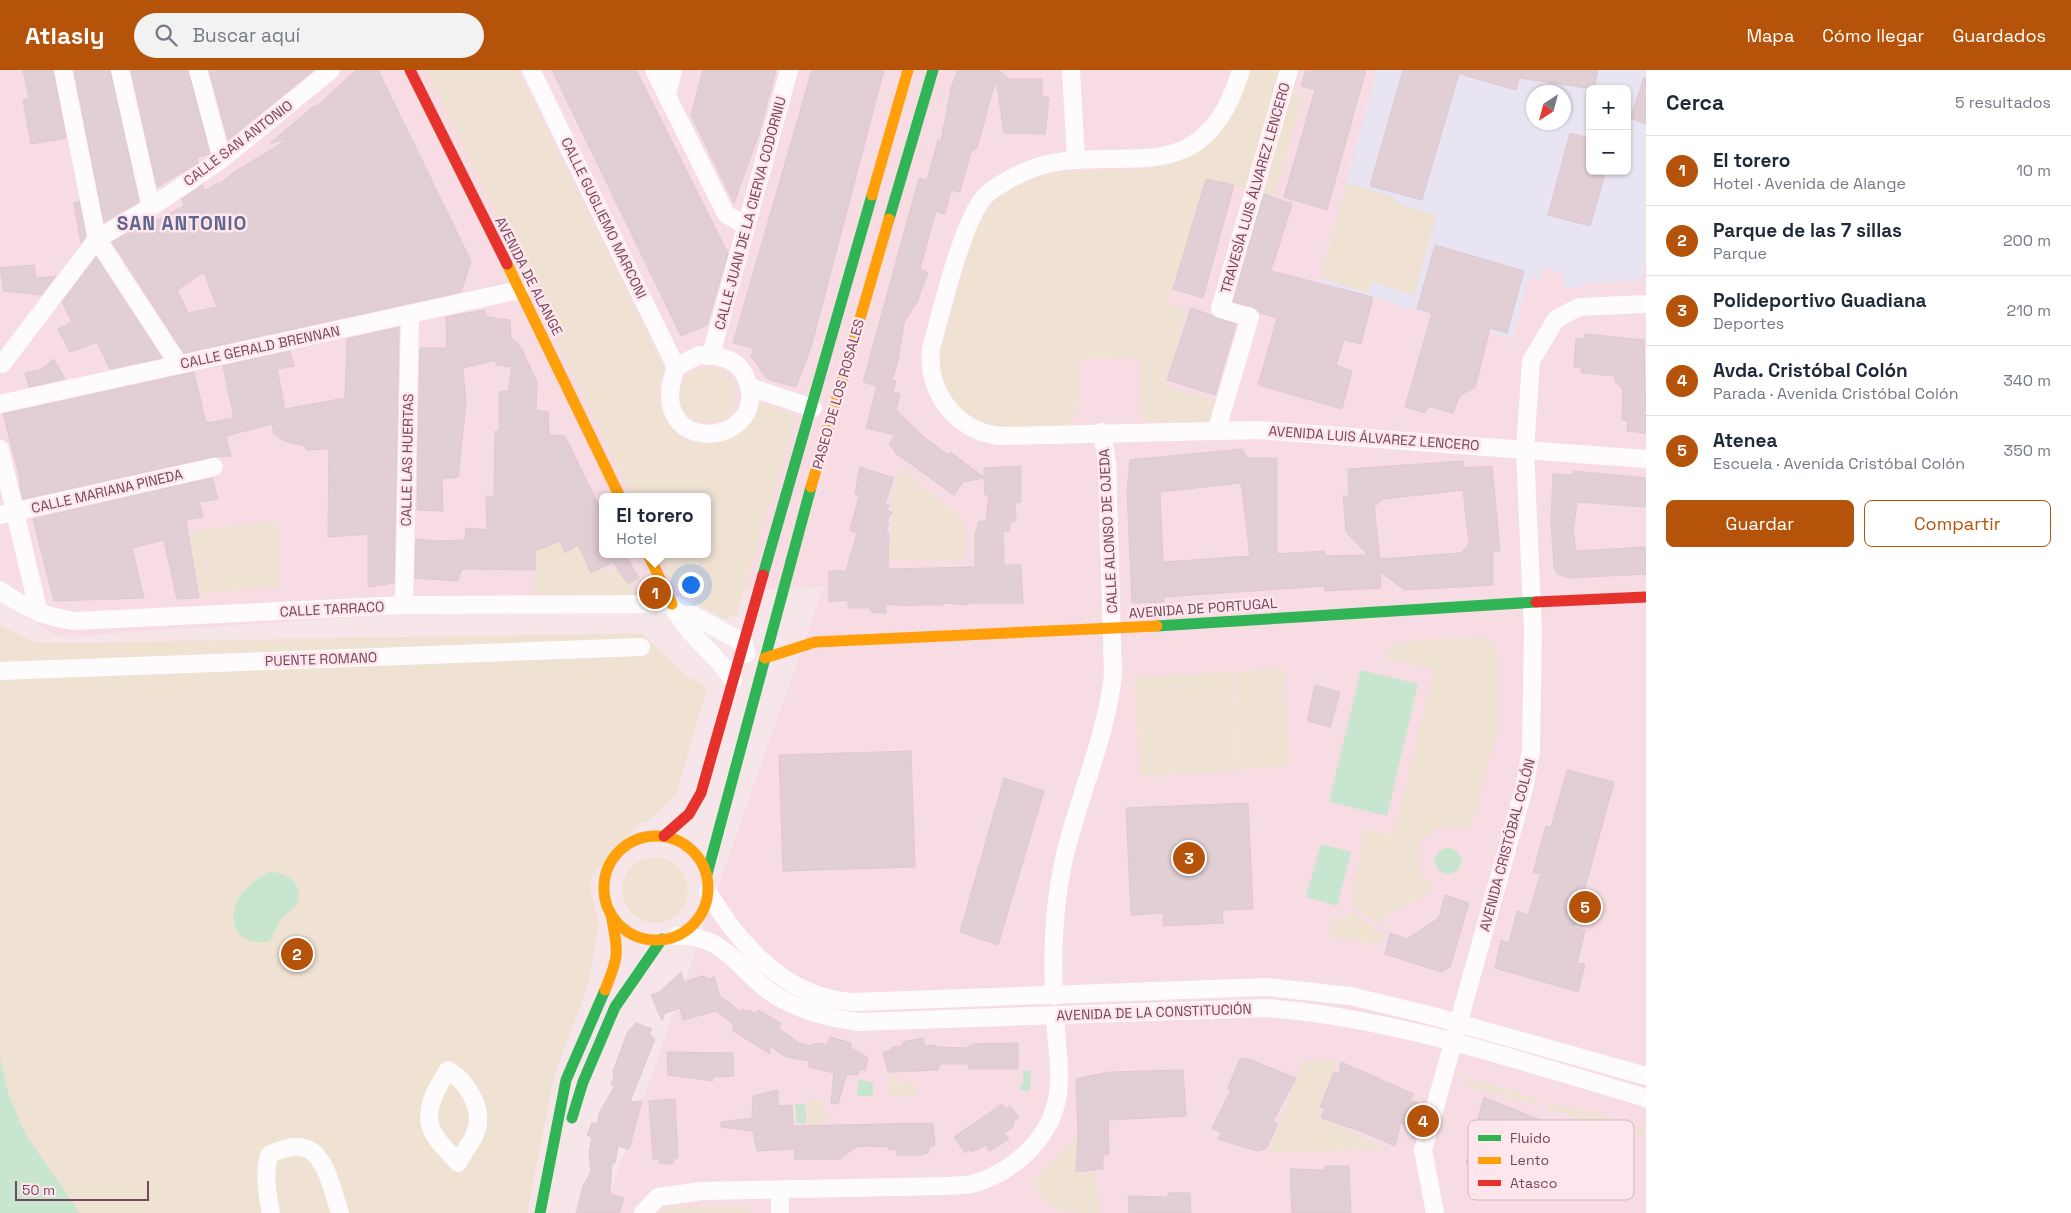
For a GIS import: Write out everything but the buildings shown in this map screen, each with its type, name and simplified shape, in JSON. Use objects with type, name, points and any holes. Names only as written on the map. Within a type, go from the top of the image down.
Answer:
[{"type":"main road","name":"AVENIDA DE ALANGE","points":[[410,70],[618,493]]},
{"type":"main road","name":"PASEO DE LOS ROSALES","points":[[664,836],[688,814],[701,793],[814,408],[908,70]]},
{"type":"main road","name":"PASEO DE LOS ROSALES","points":[[707,874],[747,719],[839,386],[933,70]]},
{"type":"main road","points":[[650,558],[672,604]]},
{"type":"main road","name":"AVENIDA DE PORTUGAL","points":[[765,658],[815,642],[1112,629],[1531,602],[1646,597]]},
{"type":"main road","points":[[540,1213],[566,1080],[617,961],[618,950],[611,914],[605,898],[604,880],[610,862],[621,848],[636,840],[664,836],[680,841],[690,847],[701,861],[707,874],[708,892],[702,914],[692,926],[669,937],[615,1007],[583,1082],[569,1130]]},
{"type":"main road","points":[[611,914],[622,928],[632,935],[669,937]]},
{"type":"street","points":[[63,70],[97,239],[179,365]]},
{"type":"street","points":[[120,70],[151,207]]},
{"type":"street","points":[[198,70],[222,159]]},
{"type":"street","name":"CALLE SAN ANTONIO","points":[[1,365],[97,239],[151,207],[222,159],[331,70]]},
{"type":"street","name":"CALLE GUGLIEMO MARCONI","points":[[531,70],[676,367]]},
{"type":"street","points":[[654,70],[726,214],[746,226]]},
{"type":"street","points":[[666,94],[674,70]]},
{"type":"street","name":"CALLE JUAN DE LA CIERVA CODORNIU","points":[[711,355],[789,70]]},
{"type":"street","points":[[1071,70],[1076,160]]},
{"type":"street","name":"AVENIDA LUIS ÁLVAREZ LENCERO","points":[[1241,70],[1229,102],[1221,116],[1201,140],[1188,148],[1155,158],[1076,160],[1047,163],[1030,168],[998,186],[985,197],[969,223],[936,333],[930,360],[934,385],[940,396],[960,420],[972,429],[1000,436],[1217,429],[1268,430],[1646,459]]},
{"type":"street","name":"TRAVESÍA LUIS ÁLVAREZ LENCERO","points":[[1217,429],[1250,317],[1220,309],[1289,70]]},
{"type":"street","name":"CALLE GERALD BRENNAN","points":[[0,404],[519,290]]},
{"type":"street","name":"AVENIDA CRISTÓBAL COLÓN","points":[[1454,1043],[1524,788],[1531,751],[1533,632],[1525,450],[1531,361],[1548,328],[1556,319],[1579,307],[1646,304]]},
{"type":"street","name":"CALLE LAS HUERTAS","points":[[404,605],[410,314]]},
{"type":"street","points":[[699,355],[711,355],[722,356],[743,371],[750,387],[748,407],[739,422],[723,433],[702,435],[681,424],[671,408],[669,385],[676,367],[699,355]]},
{"type":"street","points":[[750,387],[814,408]]},
{"type":"street","name":"CALLE ALONSO DE OJEDA","points":[[1054,996],[1053,928],[1064,860],[1111,689],[1112,629],[1107,463],[1102,432]]},
{"type":"street","points":[[0,449],[8,514],[39,613]]},
{"type":"street","name":"CALLE MARIANA PINEDA","points":[[8,514],[214,467]]},
{"type":"street","name":"CALLE TARRACO","points":[[0,590],[39,613],[74,621],[404,605],[672,604]]},
{"type":"street","points":[[672,604],[744,643]]},
{"type":"street","points":[[672,604],[692,635],[726,669],[734,680]]},
{"type":"street","name":"PASEO DE LOS ROSALES","points":[[744,643],[748,667],[747,719]]},
{"type":"street","name":"PUENTE ROMANO","points":[[0,671],[641,647]]},
{"type":"street","name":"AVENIDA DE LA CONSTITUCIÓN","points":[[708,892],[722,916],[752,951],[796,986],[824,997],[854,1002],[1267,987],[1350,996],[1646,1076]]},
{"type":"street","name":"AVENIDA DE LA CONSTITUCIÓN","points":[[669,937],[695,935],[709,940],[720,946],[769,991],[797,1006],[822,1016],[859,1022],[1274,1009],[1333,1016],[1454,1043],[1646,1098]]},
{"type":"street","points":[[643,1213],[658,1196],[702,1191],[945,1186],[973,1184],[995,1176],[1011,1167],[1033,1146],[1048,1126],[1056,1104],[1058,1079],[1055,1016]]},
{"type":"street","points":[[1436,1213],[1423,1150],[1454,1043]]},
{"type":"street","points":[[271,1213],[266,1190],[266,1166],[269,1155],[284,1147],[299,1147],[311,1150],[325,1165],[340,1213]]},
{"type":"street","points":[[780,1190],[780,1213]]},
{"type":"shaded area","points":[[0,70],[1646,70],[1646,1213],[603,1213],[824,586],[58,637],[0,601]]},
{"type":"shaded area","points":[[427,70],[518,70],[664,369],[658,388],[659,405],[667,422],[679,435],[696,444],[711,444],[730,437],[747,425],[756,400],[796,417],[737,615],[725,619],[710,612],[696,602],[677,585],[668,573],[661,558],[711,558],[711,493],[630,493]]},
{"type":"shaded area","points":[[1249,70],[1294,70],[1288,92],[1303,97],[1275,196],[1206,179],[1168,305],[1187,311],[1165,387],[1219,401],[1214,421],[1182,423],[1142,421],[1139,357],[1078,359],[1078,405],[1072,420],[1065,426],[997,427],[986,425],[960,409],[945,385],[941,373],[941,348],[979,220],[996,199],[1008,189],[1046,173],[1149,168],[1188,156],[1216,136],[1226,123],[1235,107]]},
{"type":"shaded area","points":[[1377,70],[1646,70],[1646,259],[1640,281],[1591,283],[1574,289],[1562,285],[1564,274],[1544,268],[1540,279],[1530,277],[1512,338],[1318,282]]},
{"type":"shaded area","points":[[1346,183],[1395,197],[1394,203],[1437,215],[1414,295],[1371,282],[1368,293],[1320,278]]},
{"type":"shaded area","points":[[708,367],[719,369],[728,375],[734,384],[736,395],[734,406],[728,415],[719,421],[708,423],[697,421],[688,415],[682,406],[680,395],[682,384],[688,375],[697,369]]},
{"type":"shaded area","points":[[898,468],[964,519],[964,560],[891,560],[892,501]]},
{"type":"shaded area","points":[[537,500],[565,553],[578,545],[591,573],[605,566],[609,573],[617,569],[628,584],[634,587],[636,598],[534,593]]},
{"type":"shaded area","points":[[277,522],[279,586],[199,594],[189,534],[202,529]]},
{"type":"shaded area","points":[[0,625],[38,643],[642,633],[687,677],[696,680],[707,688],[676,795],[648,821],[640,824],[592,876],[590,888],[599,924],[588,985],[554,1076],[527,1213],[80,1213],[24,1132],[8,1092],[0,1057]]},
{"type":"shaded area","points":[[1486,638],[1498,652],[1498,731],[1471,827],[1439,827],[1419,841],[1419,868],[1433,885],[1429,893],[1386,916],[1385,926],[1352,907],[1364,829],[1394,835],[1434,669],[1387,659],[1388,645],[1430,639]]},
{"type":"shaded area","points":[[1283,668],[1290,766],[1241,769],[1234,672]]},
{"type":"shaded area","points":[[1361,670],[1418,684],[1387,816],[1329,802]]},
{"type":"shaded area","points":[[1231,672],[1239,770],[1141,776],[1134,678]]},
{"type":"shaded area","points":[[1321,844],[1351,852],[1337,906],[1306,897]]},
{"type":"shaded area","points":[[1448,848],[1457,852],[1461,861],[1457,870],[1448,874],[1439,870],[1435,861],[1439,852]]},
{"type":"shaded area","points":[[655,857],[668,860],[678,867],[685,877],[688,890],[685,903],[678,913],[668,920],[655,923],[642,920],[632,913],[625,903],[622,890],[625,877],[632,867],[642,860]]},
{"type":"shaded area","points":[[269,872],[282,874],[296,884],[299,896],[297,903],[281,919],[270,941],[261,942],[246,939],[236,928],[234,921],[236,904],[254,881]]},
{"type":"shaded area","points":[[1349,911],[1384,934],[1380,945],[1329,936],[1332,917],[1345,920]]},
{"type":"shaded area","points":[[0,1057],[8,1092],[24,1132],[80,1213],[0,1213]]},
{"type":"shaded area","points":[[1337,1061],[1320,1107],[1321,1118],[1387,1149],[1269,1153],[1303,1062]]},
{"type":"shaded area","points":[[1023,1071],[1031,1071],[1030,1091],[1020,1090],[1020,1085],[1023,1085]]},
{"type":"shaded area","points":[[891,1076],[899,1077],[899,1083],[915,1083],[916,1096],[888,1095]]},
{"type":"shaded area","points":[[1469,1078],[1537,1099],[1535,1105],[1466,1085]]},
{"type":"shaded area","points":[[859,1079],[873,1083],[873,1096],[857,1096]]},
{"type":"shaded area","points":[[822,1101],[823,1113],[829,1113],[829,1119],[807,1126],[808,1102]]},
{"type":"shaded area","points":[[1549,1103],[1611,1118],[1611,1120],[1586,1120],[1548,1109]]},
{"type":"shaded area","points":[[795,1104],[805,1104],[806,1123],[797,1123]]},
{"type":"shaded area","points":[[1634,1126],[1646,1130],[1646,1137],[1634,1134]]},
{"type":"shaded area","points":[[1078,1135],[1076,1172],[1095,1174],[1101,1213],[1075,1213],[1059,1209],[1053,1206],[1031,1183]]},
{"type":"shaded area","points":[[667,1207],[741,1207],[754,1213],[656,1213]]},
{"type":"traffic: fast","points":[[889,219],[933,70]]},
{"type":"traffic: fast","points":[[763,575],[872,195]]},
{"type":"traffic: fast","points":[[707,874],[811,487]]},
{"type":"traffic: fast","points":[[1157,626],[1536,602]]},
{"type":"traffic: fast","points":[[572,1118],[583,1082],[615,1007],[662,939]]},
{"type":"traffic: fast","points":[[540,1213],[566,1080],[605,990]]},
{"type":"traffic: slow","points":[[872,195],[908,70]]},
{"type":"traffic: slow","points":[[811,487],[889,219]]},
{"type":"traffic: slow","points":[[507,264],[618,493]]},
{"type":"traffic: slow","points":[[650,558],[672,604]]},
{"type":"traffic: slow","points":[[765,658],[815,642],[1157,626]]},
{"type":"traffic: slow","points":[[656,836],[676,840],[693,851],[704,868],[708,888],[704,908],[693,925],[676,936],[656,940],[636,936],[619,925],[608,908],[604,888],[608,868],[619,851],[636,840],[656,836]]},
{"type":"traffic: slow","points":[[605,990],[616,953],[611,914]]},
{"type":"traffic: jam","points":[[410,70],[507,264]]},
{"type":"traffic: jam","points":[[664,836],[689,814],[701,793],[763,575]]},
{"type":"traffic: jam","points":[[1536,602],[1646,597]]},
{"type":"place","name":"El torero","points":[[655,593]]},
{"type":"place","name":"Polideportivo Guadiana","points":[[1189,858]]},
{"type":"place","name":"Atenea","points":[[1585,907]]},
{"type":"place","name":"Parque de las 7 sillas","points":[[297,954]]},
{"type":"place","name":"Avda. Cristóbal Colón","points":[[1423,1121]]},
{"type":"district","name":"SAN ANTONIO","points":[[182,223]]}]
